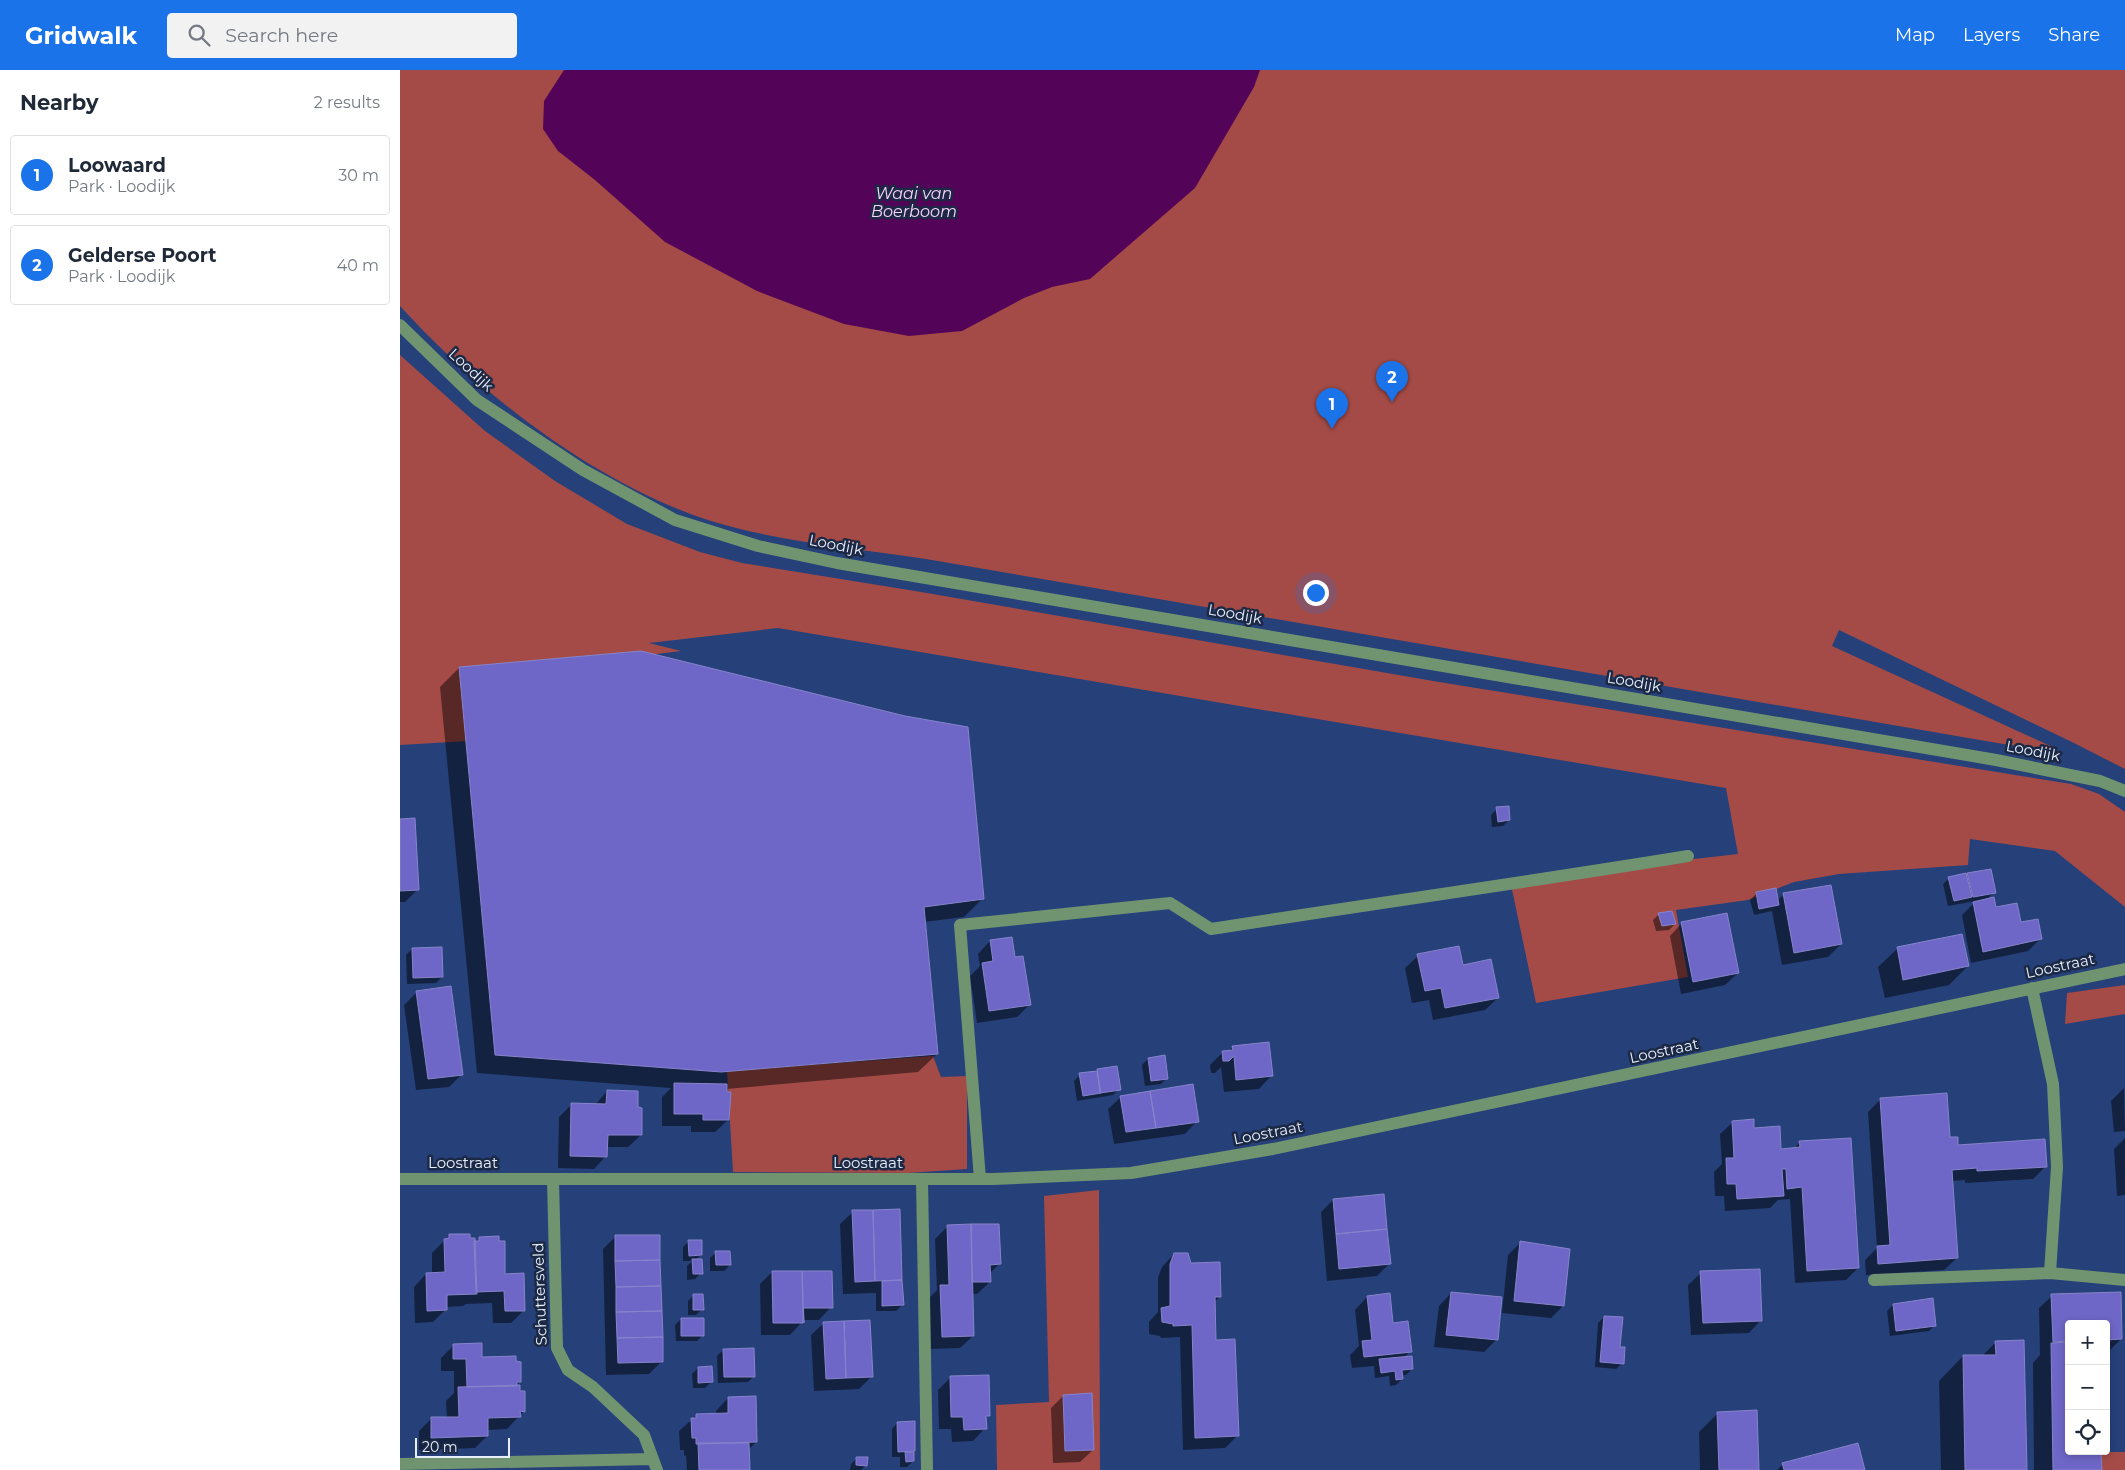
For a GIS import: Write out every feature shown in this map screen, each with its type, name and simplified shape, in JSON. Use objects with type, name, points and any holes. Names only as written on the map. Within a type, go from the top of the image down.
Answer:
[{"type":"street","name":"Loodijk","points":[[400,325],[477,400],[583,470],[675,520],[758,546],[847,564],[1996,760],[2100,781],[2125,791]]},
{"type":"street","points":[[980,1179],[960,926],[1170,903],[1211,929],[1529,882],[1688,856]]},
{"type":"street","name":"Loostraat","points":[[400,1179],[980,1179],[1131,1173],[1273,1149],[2125,969]]},
{"type":"street","points":[[2032,988],[2053,1084],[2057,1167],[2050,1273]]},
{"type":"street","name":"Schuttersveld","points":[[401,1464],[655,1464],[644,1435],[593,1387],[568,1370],[557,1348],[553,1179]]},
{"type":"street","points":[[922,1179],[927,1470]]},
{"type":"street","points":[[1874,1280],[2050,1273],[2125,1280]]},
{"type":"shaded area","points":[[400,70],[2125,70],[2125,769],[1839,630],[1832,646],[2057,749],[2009,745],[926,559],[818,544],[737,528],[711,521],[668,505],[626,485],[543,433],[466,372],[400,306]]},
{"type":"shaded area","points":[[400,355],[485,431],[555,481],[627,524],[700,552],[742,563],[921,592],[1439,682],[2071,784],[2099,794],[2125,812],[2125,907],[2055,851],[1970,839],[1968,865],[1839,874],[1794,882],[1748,900],[1676,910],[1688,977],[1536,1003],[1510,880],[1738,854],[1726,788],[778,628],[649,643],[681,651],[463,678],[468,741],[400,745]]},
{"type":"shaded area","points":[[2125,985],[2125,1014],[2065,1024],[2067,993]]},
{"type":"shaded area","points":[[933,1056],[941,1077],[967,1076],[967,1169],[908,1173],[733,1172],[727,1071]]},
{"type":"shaded area","points":[[1099,1190],[1100,1470],[997,1470],[996,1405],[1049,1402],[1044,1196]]},
{"type":"shaded area","points":[[2110,1452],[2125,1452],[2125,1470],[2101,1470],[2101,1455],[2110,1455]]},
{"type":"water","name":"Waai van Boerboom","points":[[564,70],[1260,70],[1254,87],[1195,188],[1090,279],[1052,287],[1024,298],[962,331],[909,336],[844,324],[757,291],[665,242],[595,180],[558,151],[543,129],[544,101]]},
{"type":"building","points":[[641,651],[905,716],[968,727],[984,899],[924,907],[938,1054],[721,1072],[495,1055],[459,667]]},
{"type":"building","points":[[1509,806],[1510,820],[1498,822],[1496,807]]},
{"type":"building","points":[[415,818],[419,890],[400,891],[400,819]]},
{"type":"building","points":[[1991,869],[1996,893],[1973,897],[1967,873]]},
{"type":"building","points":[[1966,873],[1972,897],[1954,901],[1948,877]]},
{"type":"building","points":[[1831,885],[1842,944],[1794,953],[1783,893]]},
{"type":"building","points":[[1776,888],[1779,905],[1759,909],[1756,892]]},
{"type":"building","points":[[1994,897],[1996,907],[2017,903],[2021,922],[2038,919],[2042,939],[1983,952],[1973,902]]},
{"type":"building","points":[[1672,911],[1676,924],[1662,926],[1658,913]]},
{"type":"building","points":[[1727,913],[1739,973],[1693,982],[1681,922]]},
{"type":"building","points":[[1962,934],[1969,966],[1903,980],[1897,947]]},
{"type":"building","points":[[1012,937],[1015,957],[1023,956],[1031,1005],[989,1011],[982,963],[993,961],[990,940]]},
{"type":"building","points":[[1459,946],[1463,965],[1491,959],[1499,998],[1445,1008],[1441,988],[1425,991],[1417,954]]},
{"type":"building","points":[[442,947],[443,977],[413,978],[412,948]]},
{"type":"building","points":[[451,986],[463,1075],[428,1079],[416,991]]},
{"type":"building","points":[[1269,1042],[1273,1076],[1236,1080],[1234,1056],[1229,1061],[1223,1061],[1222,1051],[1233,1050],[1232,1046]]},
{"type":"building","points":[[1165,1055],[1168,1079],[1151,1081],[1148,1058]]},
{"type":"building","points":[[1117,1066],[1121,1090],[1100,1093],[1097,1069]]},
{"type":"building","points":[[1097,1071],[1101,1093],[1083,1096],[1079,1073]]},
{"type":"building","points":[[674,1083],[727,1084],[727,1092],[731,1092],[729,1120],[703,1120],[703,1114],[674,1114]]},
{"type":"building","points":[[1193,1084],[1199,1122],[1156,1128],[1150,1091]]},
{"type":"building","points":[[607,1090],[638,1091],[638,1107],[642,1108],[642,1135],[608,1135],[607,1157],[570,1156],[571,1103],[606,1104]]},
{"type":"building","points":[[1150,1091],[1156,1128],[1126,1132],[1120,1096]]},
{"type":"building","points":[[1947,1093],[1950,1137],[1958,1137],[1958,1145],[2045,1139],[2047,1167],[1977,1171],[1977,1168],[1952,1170],[1958,1258],[1878,1264],[1877,1246],[1890,1245],[1880,1098]]},
{"type":"building","points":[[1754,1119],[1754,1128],[1780,1126],[1781,1149],[1800,1147],[1799,1141],[1851,1138],[1859,1268],[1807,1271],[1802,1187],[1787,1189],[1786,1169],[1782,1169],[1784,1196],[1737,1199],[1736,1184],[1727,1184],[1726,1158],[1734,1158],[1732,1121]]},
{"type":"building","points":[[1384,1194],[1387,1229],[1336,1234],[1333,1199]]},
{"type":"building","points":[[900,1209],[902,1280],[875,1281],[873,1210]]},
{"type":"building","points":[[852,1210],[873,1210],[875,1281],[855,1282]]},
{"type":"building","points":[[971,1224],[974,1336],[942,1337],[940,1285],[949,1285],[947,1225]]},
{"type":"building","points":[[971,1224],[999,1224],[1001,1264],[990,1265],[991,1282],[972,1282]]},
{"type":"building","points":[[1387,1229],[1391,1264],[1339,1269],[1336,1234]]},
{"type":"building","points":[[449,1234],[470,1234],[470,1238],[475,1238],[477,1294],[447,1295],[447,1310],[427,1311],[426,1273],[445,1272],[444,1239],[449,1238]]},
{"type":"building","points":[[615,1235],[660,1235],[660,1260],[615,1261]]},
{"type":"building","points":[[499,1236],[499,1241],[505,1241],[505,1274],[524,1273],[525,1311],[505,1311],[504,1291],[476,1292],[474,1241],[479,1241],[479,1237]]},
{"type":"building","points":[[688,1240],[702,1240],[702,1255],[689,1256]]},
{"type":"building","points":[[1520,1241],[1570,1249],[1564,1306],[1514,1301]]},
{"type":"building","points":[[715,1251],[730,1251],[731,1265],[716,1265]]},
{"type":"building","points":[[1174,1253],[1188,1253],[1191,1263],[1220,1262],[1221,1297],[1215,1297],[1216,1340],[1235,1339],[1239,1436],[1195,1438],[1192,1325],[1173,1326],[1173,1324],[1162,1322],[1161,1308],[1170,1306],[1170,1264]]},
{"type":"building","points":[[692,1259],[702,1259],[703,1274],[693,1274]]},
{"type":"building","points":[[660,1260],[661,1286],[616,1287],[615,1261]]},
{"type":"building","points":[[1760,1269],[1762,1321],[1703,1323],[1700,1271]]},
{"type":"building","points":[[772,1271],[802,1271],[803,1323],[773,1323]]},
{"type":"building","points":[[802,1271],[832,1271],[833,1308],[803,1308]]},
{"type":"building","points":[[902,1280],[904,1305],[882,1306],[882,1281]]},
{"type":"building","points":[[661,1286],[662,1311],[616,1312],[616,1287]]},
{"type":"building","points":[[1451,1292],[1502,1297],[1498,1340],[1446,1335]]},
{"type":"building","points":[[2121,1292],[2122,1339],[2110,1340],[2110,1320],[2065,1320],[2065,1341],[2053,1342],[2051,1294]]},
{"type":"building","points":[[1390,1293],[1393,1323],[1408,1321],[1412,1352],[1364,1357],[1362,1341],[1372,1340],[1367,1296]]},
{"type":"building","points":[[693,1294],[703,1294],[704,1310],[693,1310]]},
{"type":"building","points":[[1933,1298],[1936,1326],[1896,1331],[1893,1304]]},
{"type":"building","points":[[662,1311],[663,1337],[617,1338],[616,1312]]},
{"type":"building","points":[[1604,1316],[1623,1317],[1620,1347],[1625,1347],[1624,1364],[1600,1362]]},
{"type":"building","points":[[681,1318],[704,1318],[704,1336],[681,1336]]},
{"type":"building","points":[[870,1320],[873,1377],[846,1378],[844,1321]]},
{"type":"building","points":[[844,1321],[846,1378],[826,1379],[823,1322]]},
{"type":"building","points":[[663,1337],[663,1362],[618,1363],[617,1338]]},
{"type":"building","points":[[2024,1340],[2027,1470],[1965,1470],[1963,1355],[1996,1355],[1995,1341]]},
{"type":"building","points":[[2065,1342],[2065,1455],[2101,1455],[2102,1470],[2053,1470],[2051,1343]]},
{"type":"building","points":[[482,1343],[482,1357],[516,1356],[516,1361],[521,1362],[521,1382],[517,1382],[517,1386],[467,1387],[466,1359],[453,1359],[453,1344]]},
{"type":"building","points":[[754,1348],[755,1377],[724,1377],[723,1349]]},
{"type":"building","points":[[1412,1356],[1413,1369],[1402,1370],[1403,1379],[1396,1380],[1395,1371],[1381,1373],[1379,1359]]},
{"type":"building","points":[[712,1366],[713,1382],[698,1383],[698,1367]]},
{"type":"building","points":[[989,1375],[990,1416],[986,1416],[987,1429],[964,1430],[963,1417],[951,1417],[950,1376]]},
{"type":"building","points":[[520,1385],[520,1391],[525,1391],[525,1412],[520,1411],[521,1417],[488,1418],[488,1436],[431,1438],[431,1417],[459,1417],[458,1387]]},
{"type":"building","points":[[1092,1393],[1094,1450],[1065,1451],[1063,1395]]},
{"type":"building","points":[[756,1396],[757,1442],[696,1444],[696,1438],[692,1438],[691,1418],[696,1418],[696,1414],[728,1413],[728,1397]]},
{"type":"building","points":[[1757,1410],[1759,1470],[1719,1470],[1717,1412]]},
{"type":"building","points":[[915,1421],[915,1451],[898,1452],[897,1422]]},
{"type":"building","points":[[698,1443],[749,1443],[750,1470],[699,1470]]},
{"type":"building","points":[[1858,1443],[1865,1470],[1784,1470],[1782,1463]]},
{"type":"building","points":[[905,1452],[914,1452],[914,1461],[906,1462]]},
{"type":"building","points":[[856,1457],[868,1457],[867,1466],[856,1465]]},
{"type":"place","name":"Gelderse Poort","points":[[1392,402]]},
{"type":"place","name":"Loowaard","points":[[1332,429]]}]
